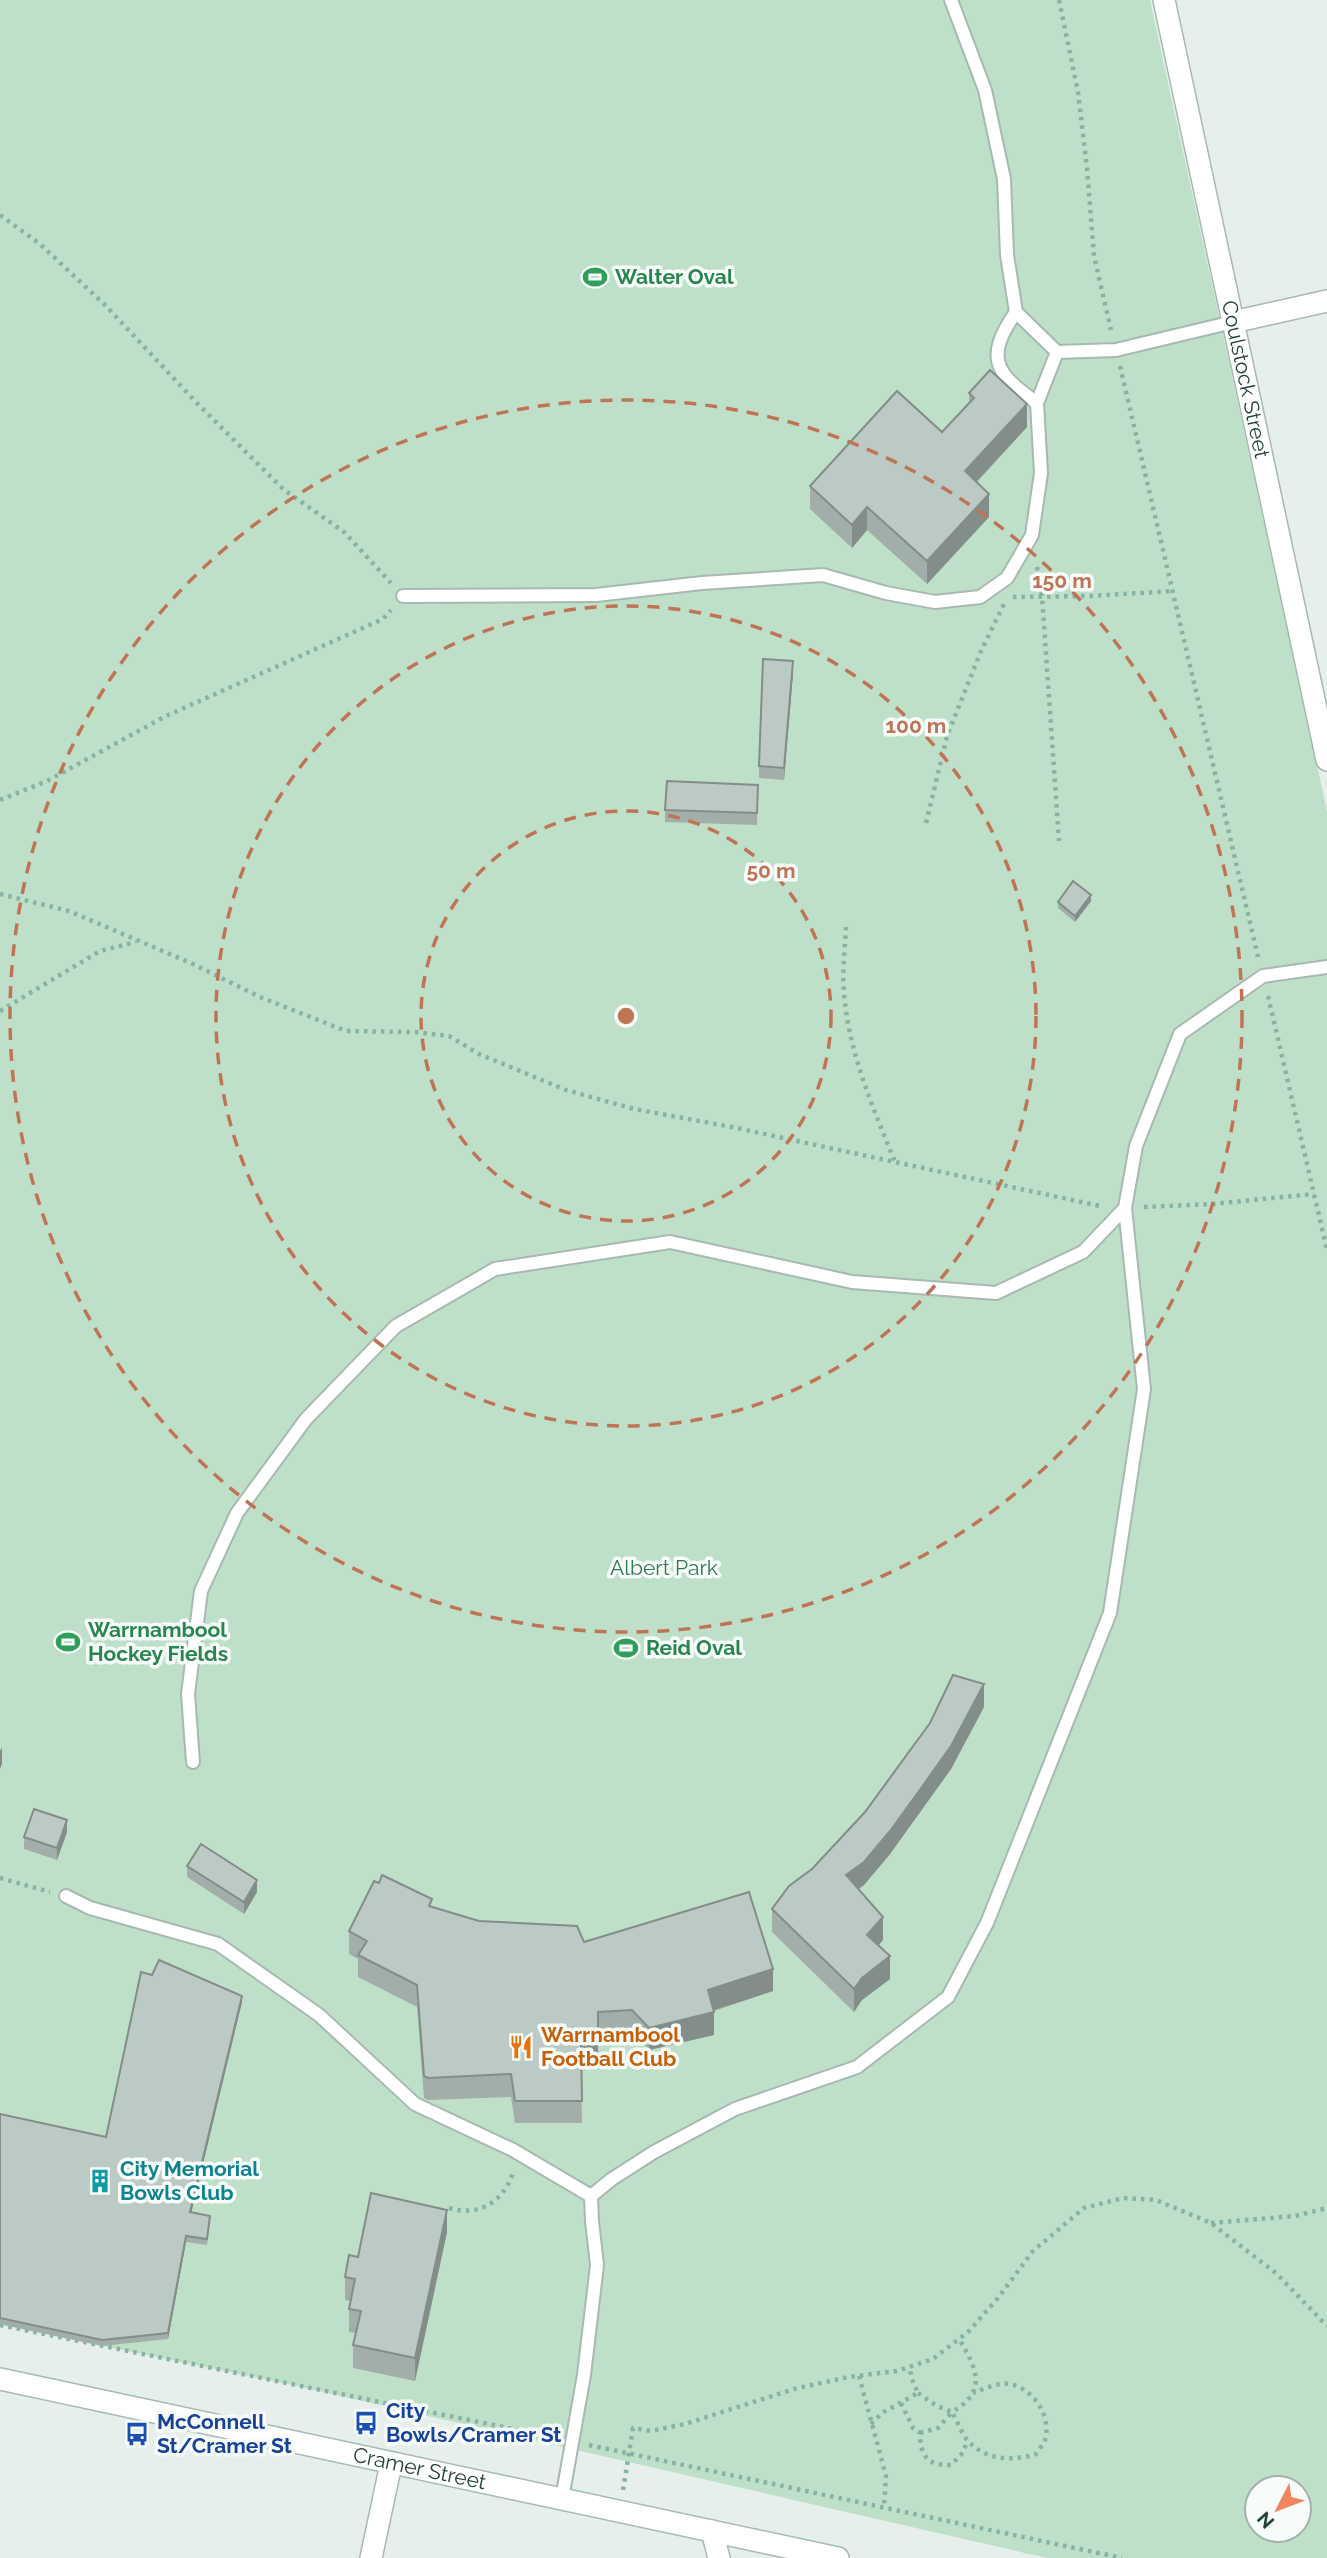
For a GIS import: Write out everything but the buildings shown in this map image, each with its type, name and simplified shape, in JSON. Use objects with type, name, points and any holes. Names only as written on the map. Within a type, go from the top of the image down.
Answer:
[{"type":"street","name":"Coulstock Street","points":[[1164,0],[1327,760]]},
{"type":"street","points":[[1233,322],[1327,301]]},
{"type":"street","name":"Cramer Street","points":[[0,2379],[838,2558]]},
{"type":"street","points":[[371,2558],[391,2464]]},
{"type":"street","points":[[712,2531],[719,2558]]},
{"type":"lane","points":[[951,0],[985,90],[1004,179],[1007,255],[1016,312],[1057,352],[1116,350],[1233,322]]},
{"type":"lane","points":[[1016,312],[1002,332],[996,352],[1000,371],[1015,387],[1037,403]]},
{"type":"lane","points":[[403,596],[596,595],[702,583],[823,575],[886,593],[935,602],[980,597],[1007,578],[1032,535],[1041,473],[1037,403],[1057,352]]},
{"type":"lane","points":[[591,2196],[654,2152],[735,2109],[857,2067],[948,1997],[987,1923],[1110,1613],[1144,1389],[1125,1208],[1136,1146],[1180,1034],[1263,976],[1327,967]]},
{"type":"lane","points":[[193,1762],[188,1693],[201,1591],[237,1513],[306,1419],[396,1326],[495,1269],[670,1242],[852,1282],[996,1293],[1083,1252],[1125,1208]]},
{"type":"lane","points":[[66,1896],[90,1908],[218,1944],[319,2015],[415,2104],[519,2154],[591,2196]]},
{"type":"lane","points":[[562,2499],[584,2375],[597,2265],[591,2196]]},
{"type":"path","points":[[1059,0],[1078,92],[1094,256],[1327,1250]]},
{"type":"path","points":[[0,215],[40,244],[106,306],[194,400],[284,489],[344,532],[403,596],[383,619],[166,716],[47,781],[0,800]]},
{"type":"path","points":[[1032,535],[1042,596],[1059,841]]},
{"type":"path","points":[[926,823],[947,736],[981,651],[1008,597],[1173,591]]},
{"type":"path","points":[[0,894],[69,911],[136,942],[193,964],[260,997],[346,1031],[415,1032],[449,1036],[479,1054],[566,1090],[634,1109],[732,1126],[1091,1206],[1125,1208],[1212,1204],[1314,1194]]},
{"type":"path","points":[[846,927],[844,992],[854,1051],[895,1163]]},
{"type":"path","points":[[0,1011],[100,951],[136,942]]},
{"type":"path","points":[[0,1878],[66,1896]]},
{"type":"path","points":[[449,2208],[463,2212],[478,2210],[499,2198],[508,2186],[519,2154]]},
{"type":"path","points":[[619,2512],[634,2428],[651,2431],[685,2424],[794,2389],[897,2371],[933,2359],[959,2339],[998,2298],[1032,2251],[1084,2208],[1123,2197],[1156,2200],[1211,2223],[1277,2274],[1327,2326]]},
{"type":"path","points":[[1211,2223],[1295,2216],[1327,2208]]},
{"type":"path","points":[[920,2433],[938,2428],[952,2412],[967,2404],[977,2385],[974,2363],[959,2339]]},
{"type":"path","points":[[910,2367],[918,2393],[952,2412],[968,2441],[990,2455],[1015,2460],[1035,2454],[1045,2441],[1045,2415],[1030,2394],[1010,2384],[991,2386],[973,2393]]},
{"type":"path","points":[[859,2376],[886,2476],[884,2507]]},
{"type":"path","points":[[872,2424],[882,2413],[918,2393]]},
{"type":"path","points":[[901,2403],[913,2428],[920,2433]]},
{"type":"path","points":[[920,2433],[920,2445],[926,2458],[938,2466],[951,2465],[961,2455],[968,2441]]},
{"type":"green space","name":"Albert Park","points":[[0,0],[1150,0],[1327,811],[1327,2558],[1047,2558],[297,2386],[0,2325]]},
{"type":"place","name":"Walter Oval","points":[[595,277]]},
{"type":"place","name":"Warrnambool Hockey Fields","points":[[68,1642]]},
{"type":"place","name":"Reid Oval","points":[[626,1648]]},
{"type":"place","name":"Warrnambool Football Club","points":[[521,2047]]},
{"type":"place","name":"City Memorial Bowls Club","points":[[100,2181]]},
{"type":"place","name":"City Bowls/Cramer St","points":[[366,2423]]},
{"type":"place","name":"McConnell St/Cramer St","points":[[137,2434]]}]
